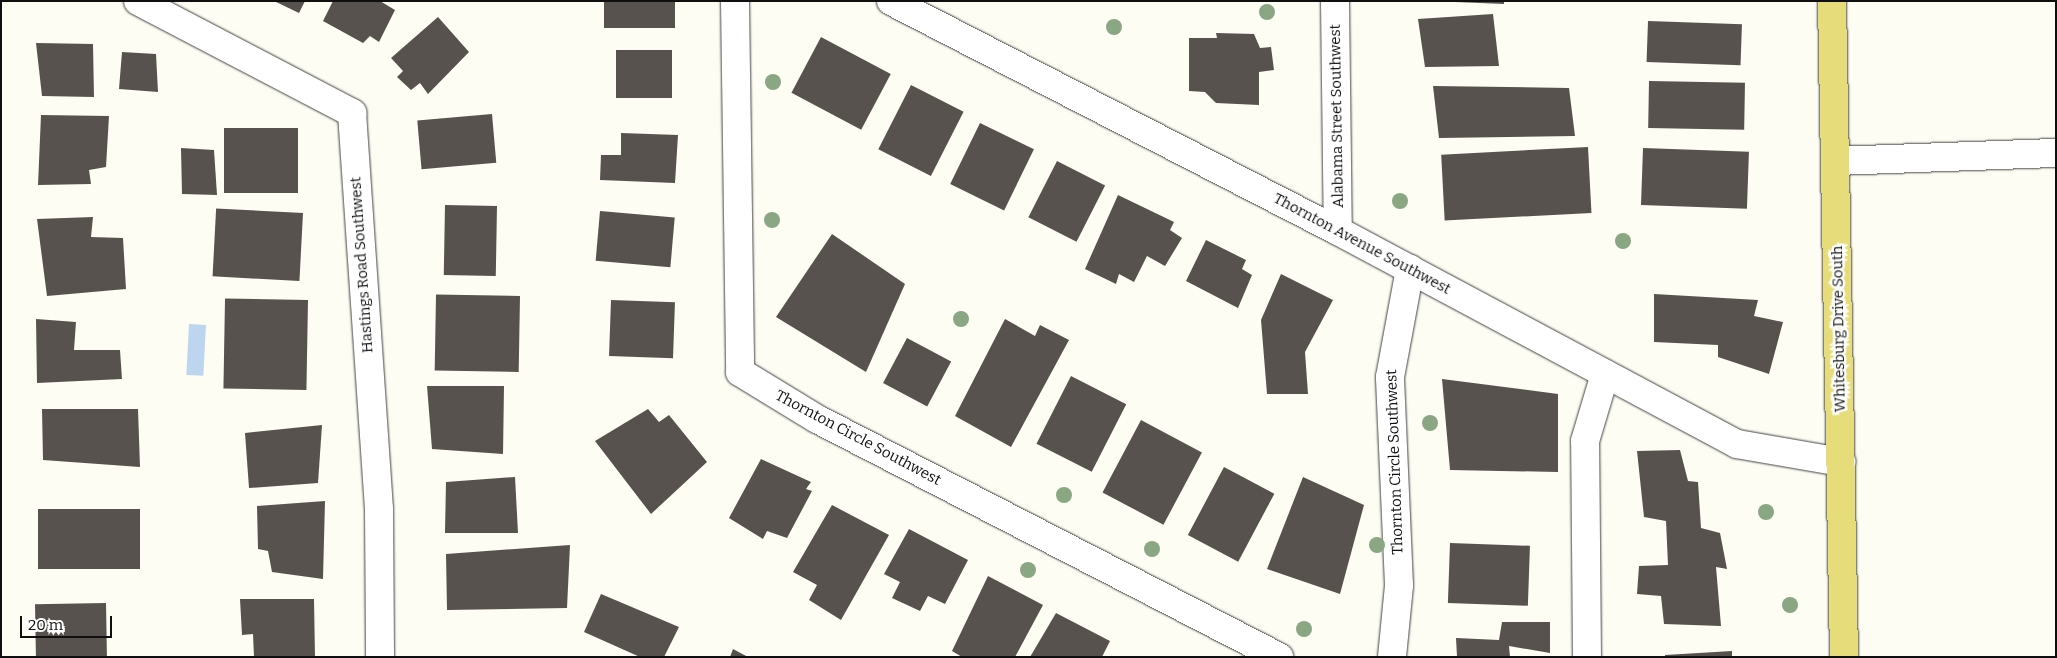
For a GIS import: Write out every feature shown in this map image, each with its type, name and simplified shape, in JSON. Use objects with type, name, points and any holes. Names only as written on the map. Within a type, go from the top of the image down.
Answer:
[{"type":"main road","name":"Whitesburg Drive South","points":[[1832,1],[1844,657]]},
{"type":"street","name":"Hastings Road Southwest","points":[[138,1],[352,114],[379,509],[380,657]]},
{"type":"street","name":"Thornton Circle Southwest","points":[[735,1],[740,372],[817,419],[1279,657]]},
{"type":"street","name":"Thornton Avenue Southwest","points":[[892,1],[1338,231],[1737,444],[1841,462]]},
{"type":"street","name":"Alabama Street Southwest","points":[[1335,1],[1338,231]]},
{"type":"street","points":[[1836,161],[2056,154]]},
{"type":"street","name":"Thornton Circle Southwest","points":[[1392,657],[1399,584],[1390,377],[1410,269]]},
{"type":"street","points":[[1587,657],[1585,441],[1606,374]]},
{"type":"water","points":[[189,324],[206,325],[203,376],[186,375]]},
{"type":"building","points":[[274,1],[305,1],[299,13]]},
{"type":"building","points":[[333,1],[380,1],[395,10],[379,42],[370,36],[363,43],[323,21]]},
{"type":"building","points":[[604,1],[675,1],[675,28],[604,28]]},
{"type":"building","points":[[1431,1],[1504,1],[1504,4]]},
{"type":"building","points":[[1493,14],[1499,66],[1425,67],[1418,19]]},
{"type":"building","points":[[438,17],[469,52],[428,94],[420,83],[411,90],[397,77],[403,71],[391,58]]},
{"type":"building","points":[[1648,21],[1742,24],[1741,65],[1647,62]]},
{"type":"building","points":[[1216,33],[1254,34],[1260,48],[1271,47],[1274,70],[1259,72],[1259,105],[1216,103],[1205,92],[1189,91],[1189,38],[1217,38]]},
{"type":"building","points":[[821,37],[891,74],[861,130],[791,93]]},
{"type":"building","points":[[36,43],[93,44],[94,97],[42,96]]},
{"type":"building","points":[[616,50],[672,50],[672,98],[616,98]]},
{"type":"building","points":[[122,52],[156,54],[158,92],[119,89]]},
{"type":"building","points":[[1649,81],[1745,83],[1744,130],[1648,128]]},
{"type":"building","points":[[911,85],[964,112],[931,176],[878,149]]},
{"type":"building","points":[[1433,86],[1569,88],[1575,136],[1439,138]]},
{"type":"building","points":[[492,114],[496,163],[422,169],[417,121]]},
{"type":"building","points":[[41,115],[109,116],[106,167],[89,170],[91,184],[38,185]]},
{"type":"building","points":[[980,123],[1034,149],[1004,210],[950,184]]},
{"type":"building","points":[[224,128],[298,128],[298,193],[224,193]]},
{"type":"building","points":[[621,133],[678,135],[675,183],[600,180],[601,155],[621,155]]},
{"type":"building","points":[[1588,147],[1591,213],[1445,221],[1441,155]]},
{"type":"building","points":[[181,148],[214,150],[217,195],[182,194]]},
{"type":"building","points":[[1643,148],[1749,152],[1747,209],[1641,205]]},
{"type":"building","points":[[1057,161],[1105,186],[1077,242],[1028,217]]},
{"type":"building","points":[[1118,195],[1174,222],[1170,230],[1182,238],[1165,266],[1147,256],[1134,282],[1119,274],[1116,284],[1085,269]]},
{"type":"building","points":[[445,205],[497,206],[496,276],[444,275]]},
{"type":"building","points":[[216,208],[303,213],[299,281],[213,276]]},
{"type":"building","points":[[600,211],[675,218],[670,267],[596,261]]},
{"type":"building","points":[[93,217],[91,237],[123,238],[126,289],[47,296],[37,219]]},
{"type":"building","points":[[832,234],[905,284],[866,372],[776,317]]},
{"type":"building","points":[[1206,240],[1246,260],[1242,269],[1252,275],[1238,308],[1186,281]]},
{"type":"building","points":[[1281,274],[1333,300],[1305,352],[1308,394],[1267,394],[1261,320]]},
{"type":"building","points":[[1654,294],[1758,300],[1754,316],[1783,322],[1769,374],[1718,357],[1718,345],[1654,342]]},
{"type":"building","points":[[436,295],[520,296],[519,372],[435,371]]},
{"type":"building","points":[[225,299],[308,300],[306,390],[223,389]]},
{"type":"building","points":[[611,300],[675,302],[673,358],[609,356]]},
{"type":"building","points":[[36,319],[76,322],[74,350],[120,350],[122,379],[37,383]]},
{"type":"building","points":[[1005,319],[1035,336],[1040,325],[1069,340],[1011,447],[955,416]]},
{"type":"building","points":[[907,338],[951,361],[927,407],[883,383]]},
{"type":"building","points":[[1071,376],[1126,404],[1092,472],[1036,444]]},
{"type":"building","points":[[1442,379],[1558,394],[1558,472],[1450,470]]},
{"type":"building","points":[[427,386],[504,386],[503,454],[432,449]]},
{"type":"building","points":[[42,409],[138,409],[140,467],[43,460]]},
{"type":"building","points":[[648,409],[659,422],[669,415],[707,462],[651,514],[595,441]]},
{"type":"building","points":[[1141,420],[1202,452],[1163,525],[1103,492]]},
{"type":"building","points":[[322,425],[318,483],[249,488],[245,433]]},
{"type":"building","points":[[1680,450],[1688,481],[1698,482],[1701,528],[1720,533],[1727,569],[1716,567],[1721,626],[1664,624],[1661,596],[1637,594],[1639,566],[1668,565],[1666,521],[1644,517],[1637,451]]},
{"type":"building","points":[[761,459],[811,482],[806,489],[812,491],[787,538],[767,531],[763,539],[729,518]]},
{"type":"building","points":[[1224,467],[1274,494],[1238,562],[1188,535]]},
{"type":"building","points":[[515,477],[518,533],[445,533],[446,482]]},
{"type":"building","points":[[1303,477],[1364,505],[1340,594],[1267,569]]},
{"type":"building","points":[[325,501],[323,579],[272,572],[268,551],[258,549],[257,506]]},
{"type":"building","points":[[832,505],[889,535],[841,620],[809,600],[817,585],[793,572]]},
{"type":"building","points":[[38,509],[140,509],[140,569],[38,569]]},
{"type":"building","points":[[909,529],[968,560],[945,604],[928,596],[920,611],[892,598],[900,582],[884,574]]},
{"type":"building","points":[[1450,543],[1530,546],[1528,606],[1448,603]]},
{"type":"building","points":[[570,545],[567,608],[447,610],[446,554]]},
{"type":"building","points":[[988,576],[1043,605],[1015,657],[962,657],[952,651]]},
{"type":"building","points":[[601,594],[679,627],[664,657],[640,657],[584,632]]},
{"type":"building","points":[[240,599],[314,599],[315,657],[254,657],[253,634],[242,635]]},
{"type":"building","points":[[106,603],[107,657],[36,657],[35,604]]},
{"type":"building","points":[[1056,613],[1110,641],[1102,657],[1030,657]]},
{"type":"building","points":[[1502,622],[1550,622],[1550,653],[1509,646],[1510,657],[1457,657],[1456,638],[1499,640]]},
{"type":"building","points":[[733,649],[748,657],[730,657]]},
{"type":"building","points":[[1732,651],[1732,657],[1665,657],[1665,655]]}]
